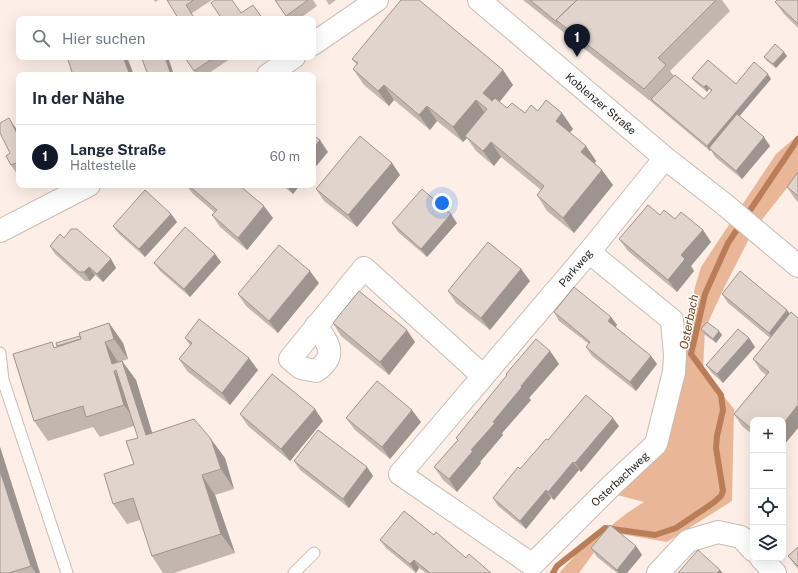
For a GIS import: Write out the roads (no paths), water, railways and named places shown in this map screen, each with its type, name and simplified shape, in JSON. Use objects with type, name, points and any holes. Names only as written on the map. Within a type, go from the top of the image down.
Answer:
[{"type":"street","points":[[316,42],[377,0]]},
{"type":"street","name":"Koblenzer Straße","points":[[479,0],[665,158],[724,204],[798,266]]},
{"type":"street","points":[[272,72],[290,60]]},
{"type":"street","name":"Parkweg","points":[[400,474],[589,252],[665,158]]},
{"type":"street","points":[[0,231],[83,188]]},
{"type":"street","name":"Osterbachweg","points":[[400,474],[532,565],[611,486],[656,444],[674,372],[675,355],[672,320],[589,252]]},
{"type":"street","points":[[316,326],[364,268],[484,376]]},
{"type":"street","points":[[658,573],[688,541],[718,532],[741,537],[750,547]]},
{"type":"street","points":[[764,561],[775,573]]},
{"type":"lane","points":[[0,352],[3,380],[67,573]]},
{"type":"lane","points":[[294,573],[314,553]]},
{"type":"waterway","name":"Osterbach","points":[[553,573],[557,566],[605,528],[655,535],[676,528],[721,496],[723,491],[716,448],[723,410],[721,395],[691,354],[705,294],[728,243],[798,139]]},
{"type":"place","name":"Lange Straße","points":[[577,57]]}]
